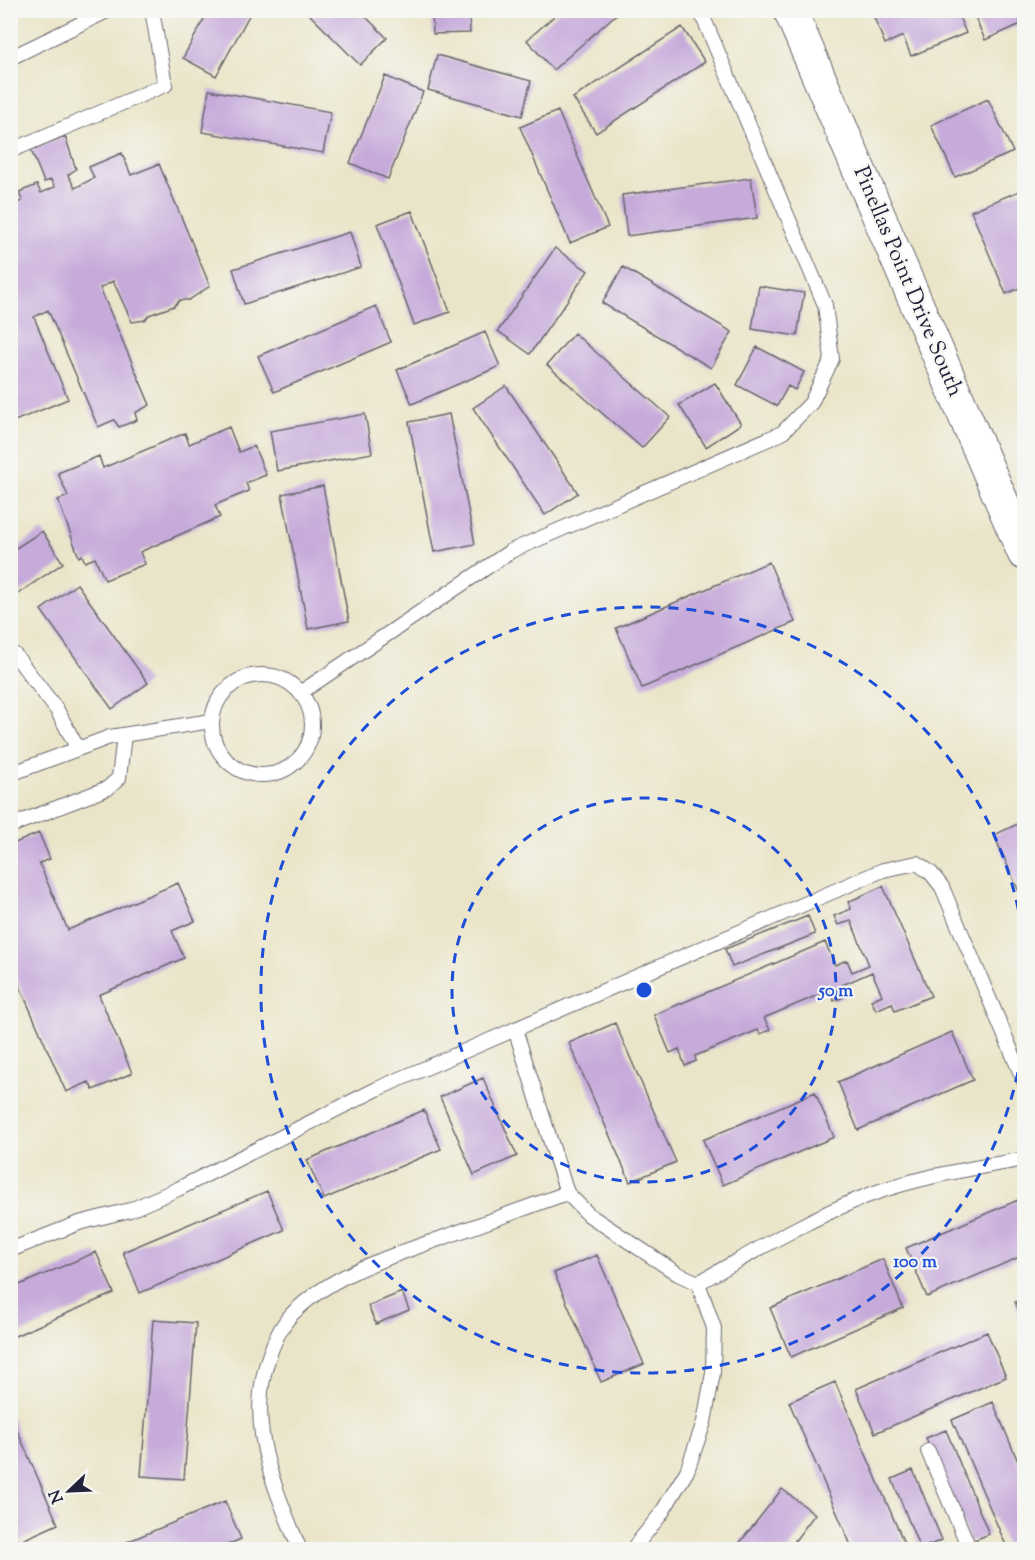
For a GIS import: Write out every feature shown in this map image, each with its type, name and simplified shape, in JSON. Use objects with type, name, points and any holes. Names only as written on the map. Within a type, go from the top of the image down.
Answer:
[{"type":"street","name":"Pinellas Point Drive South","points":[[790,10],[1024,552]]},
{"type":"lane","points":[[10,58],[109,10]]},
{"type":"lane","points":[[10,151],[165,85],[152,10]]},
{"type":"lane","points":[[300,693],[511,551],[782,433],[811,403],[832,359],[825,305],[700,10]]},
{"type":"lane","points":[[15,655],[57,710],[78,749]]},
{"type":"lane","points":[[266,675],[285,680],[300,693],[310,710],[312,729],[307,749],[294,764],[277,774],[258,776],[238,771],[223,758],[213,740],[211,721],[216,702],[229,686],[246,677],[266,675]]},
{"type":"lane","points":[[10,774],[110,737],[211,721]]},
{"type":"lane","points":[[10,826],[108,788],[119,778],[124,735]]},
{"type":"lane","points":[[10,1250],[79,1223],[130,1210],[178,1190],[377,1089],[883,870],[917,863],[931,873],[942,887],[1024,1081]]},
{"type":"lane","points":[[515,1029],[567,1193],[589,1215],[662,1264],[698,1283],[714,1328],[712,1373],[704,1422],[687,1471],[661,1514],[632,1550]]},
{"type":"lane","points":[[698,1283],[813,1220],[867,1196],[957,1172],[1024,1159]]},
{"type":"lane","points":[[300,1550],[274,1486],[264,1440],[261,1392],[274,1342],[291,1314],[311,1296],[372,1264],[567,1193]]},
{"type":"lane","points":[[928,1451],[970,1550]]},
{"type":"building","points":[[209,10],[252,10],[216,76],[183,58]]},
{"type":"building","points":[[305,10],[359,10],[387,38],[360,65]]},
{"type":"building","points":[[432,10],[469,10],[470,33],[433,34]]},
{"type":"building","points":[[561,10],[621,10],[553,70],[527,40]]},
{"type":"building","points":[[871,10],[956,10],[966,33],[911,56],[903,36],[885,44]]},
{"type":"building","points":[[972,10],[1015,10],[1021,24],[985,40]]},
{"type":"building","points":[[682,27],[705,62],[596,133],[573,98]]},
{"type":"building","points":[[437,55],[531,81],[522,116],[428,90]]},
{"type":"building","points":[[385,76],[423,92],[388,179],[350,163]]},
{"type":"building","points":[[209,90],[331,112],[323,153],[202,132]]},
{"type":"building","points":[[988,99],[1013,152],[955,177],[931,125]]},
{"type":"building","points":[[558,111],[608,227],[570,243],[520,127]]},
{"type":"building","points":[[65,136],[76,169],[68,175],[75,188],[94,178],[89,167],[122,153],[131,175],[159,164],[210,286],[189,300],[180,300],[174,306],[149,315],[145,320],[132,322],[113,281],[100,288],[150,405],[135,413],[137,420],[119,427],[114,420],[98,427],[48,310],[34,317],[68,399],[10,423],[10,206],[22,201],[19,192],[37,185],[41,193],[55,187],[51,180],[44,182],[31,150]]},
{"type":"building","points":[[751,178],[757,218],[627,236],[622,195]]},
{"type":"building","points":[[1024,189],[1024,286],[1006,294],[971,211]]},
{"type":"building","points":[[412,211],[450,312],[414,325],[377,224]]},
{"type":"building","points":[[350,232],[361,267],[244,304],[233,269]]},
{"type":"building","points":[[555,248],[588,271],[530,354],[498,331]]},
{"type":"building","points":[[623,267],[732,332],[711,368],[602,303]]},
{"type":"building","points":[[759,286],[804,293],[797,336],[752,329]]},
{"type":"building","points":[[376,306],[391,342],[274,392],[258,356]]},
{"type":"building","points":[[485,332],[500,366],[412,404],[397,370]]},
{"type":"building","points":[[574,333],[670,417],[642,448],[547,365]]},
{"type":"building","points":[[757,347],[804,372],[795,390],[788,386],[777,406],[737,385]]},
{"type":"building","points":[[715,383],[741,424],[706,447],[679,405]]},
{"type":"building","points":[[506,386],[578,493],[545,515],[473,408]]},
{"type":"building","points":[[365,414],[372,453],[277,471],[270,431]]},
{"type":"building","points":[[449,414],[475,544],[434,552],[409,422]]},
{"type":"building","points":[[229,427],[239,452],[254,446],[266,475],[246,483],[249,491],[215,505],[220,517],[140,552],[145,564],[105,580],[95,558],[85,562],[82,555],[79,557],[58,500],[68,496],[58,473],[99,456],[103,468],[185,433],[189,444]]},
{"type":"building","points":[[323,486],[349,621],[308,629],[282,494]]},
{"type":"building","points":[[42,531],[63,563],[10,599],[10,552]]},
{"type":"building","points":[[769,562],[795,622],[642,688],[616,628]]},
{"type":"building","points":[[77,584],[148,683],[112,709],[41,610]]},
{"type":"building","points":[[1024,821],[1024,903],[994,835]]},
{"type":"building","points":[[39,833],[50,859],[39,863],[68,930],[178,883],[195,921],[172,931],[184,958],[99,995],[132,1073],[93,1090],[89,1082],[66,1092],[10,964],[10,845]]},
{"type":"building","points":[[883,886],[931,996],[895,1011],[892,1003],[876,1010],[871,1000],[882,995],[872,972],[840,986],[844,997],[834,1001],[830,990],[764,1018],[770,1030],[760,1034],[758,1030],[695,1056],[696,1061],[685,1066],[679,1049],[670,1053],[654,1015],[825,942],[835,965],[847,960],[852,972],[869,965],[851,921],[838,925],[834,916],[851,909],[848,902]]},
{"type":"building","points":[[808,916],[815,934],[732,967],[725,949]]},
{"type":"building","points":[[615,1023],[676,1162],[630,1182],[569,1043]]},
{"type":"building","points":[[952,1032],[973,1080],[858,1130],[838,1082]]},
{"type":"building","points":[[483,1078],[517,1156],[474,1175],[440,1097]]},
{"type":"building","points":[[815,1092],[834,1137],[723,1185],[703,1140]]},
{"type":"building","points":[[424,1110],[441,1149],[324,1199],[307,1160]]},
{"type":"building","points":[[267,1191],[284,1230],[140,1293],[123,1252]]},
{"type":"building","points":[[1018,1200],[1024,1214],[1024,1255],[927,1297],[906,1248]]},
{"type":"building","points":[[96,1252],[114,1293],[10,1338],[10,1289]]},
{"type":"building","points":[[597,1255],[644,1364],[601,1382],[554,1273]]},
{"type":"building","points":[[883,1259],[903,1308],[791,1357],[770,1308]]},
{"type":"building","points":[[402,1292],[409,1310],[376,1324],[368,1306]]},
{"type":"building","points":[[1024,1298],[1024,1323],[1015,1302]]},
{"type":"building","points":[[153,1320],[196,1323],[184,1479],[141,1476]]},
{"type":"building","points":[[987,1332],[1006,1377],[875,1433],[856,1389]]},
{"type":"building","points":[[835,1382],[907,1550],[853,1550],[789,1402]]},
{"type":"building","points":[[993,1402],[1024,1476],[1024,1550],[1008,1550],[952,1420]]},
{"type":"building","points":[[10,1414],[58,1524],[18,1542],[10,1524]]},
{"type":"building","points":[[946,1430],[989,1534],[970,1542],[926,1438]]},
{"type":"building","points":[[913,1470],[942,1540],[920,1549],[892,1479]]},
{"type":"building","points":[[782,1489],[815,1514],[788,1550],[744,1550],[738,1545]]},
{"type":"building","points":[[225,1501],[241,1539],[217,1549],[110,1549]]}]
